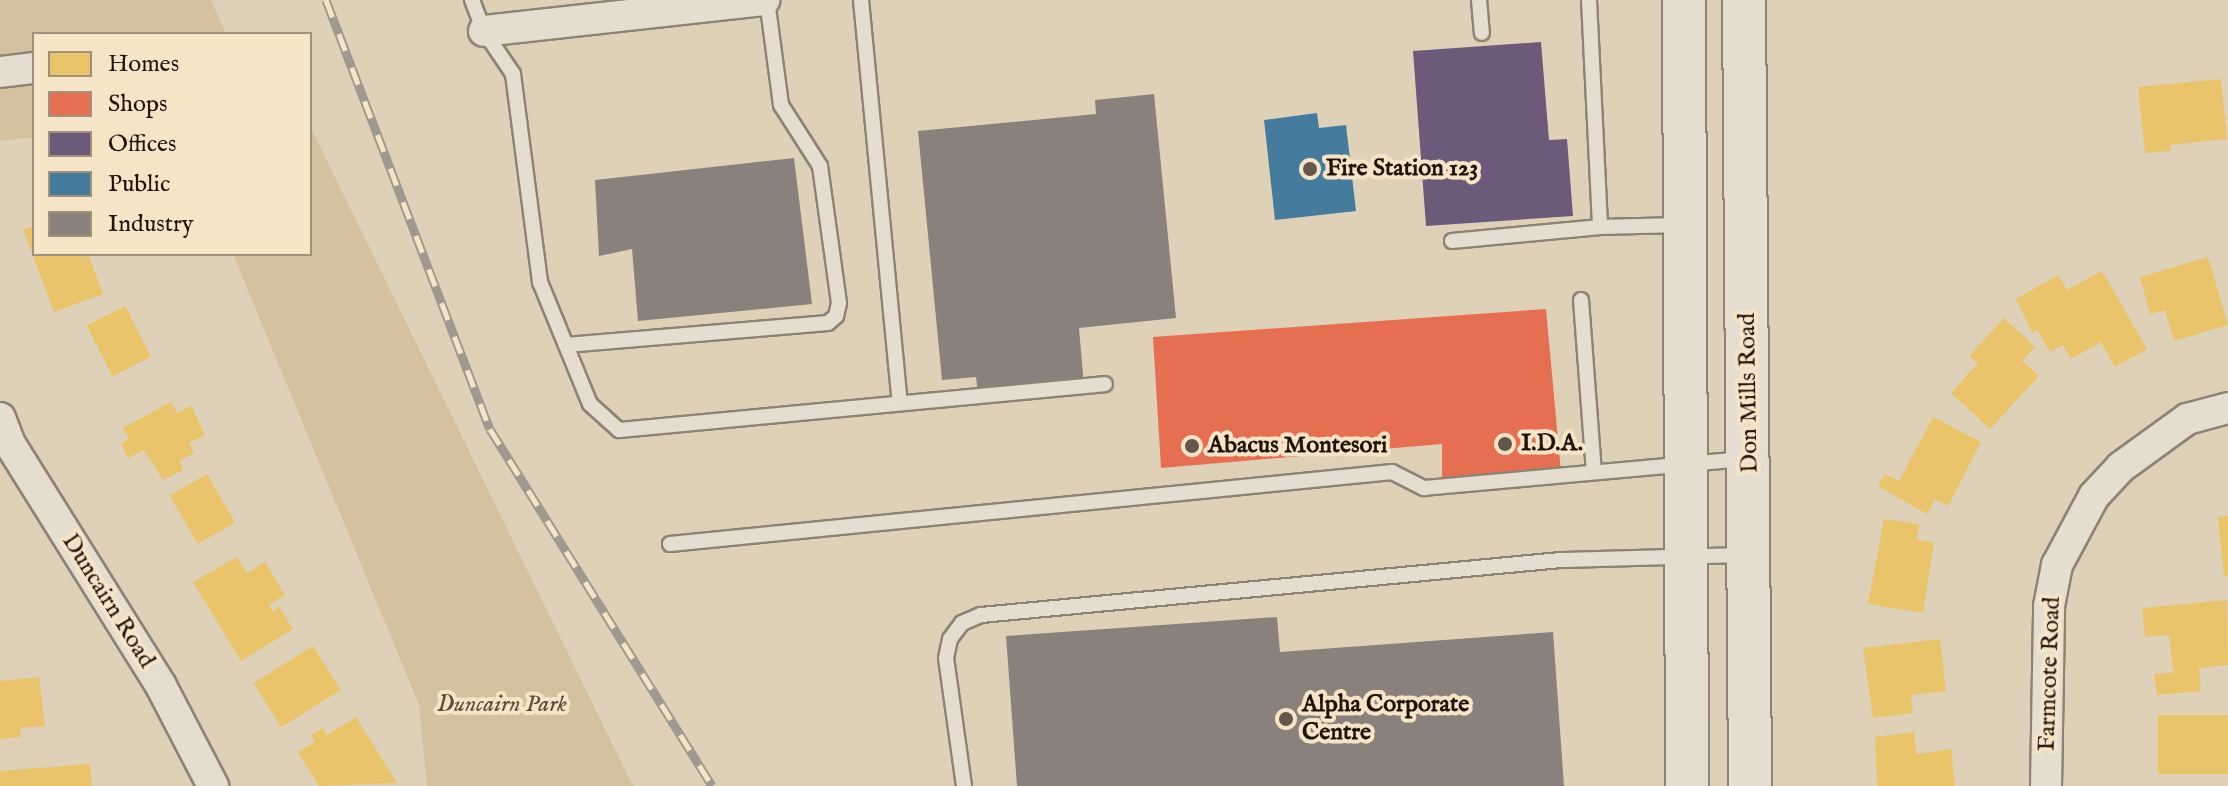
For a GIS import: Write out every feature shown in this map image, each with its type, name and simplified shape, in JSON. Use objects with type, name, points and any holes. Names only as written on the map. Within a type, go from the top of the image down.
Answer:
[{"type":"main road","points":[[1684,0],[1687,786]]},
{"type":"main road","name":"Don Mills Road","points":[[1744,0],[1751,554],[1750,786]]},
{"type":"street","points":[[484,31],[766,0]]},
{"type":"street","points":[[0,72],[32,68]]},
{"type":"street","name":"Farmcote Road","points":[[2046,786],[2048,617],[2057,565],[2094,496],[2121,467],[2187,419],[2228,408]]},
{"type":"street","name":"Duncairn Road","points":[[3,436],[161,686],[213,786]]},
{"type":"lane","points":[[472,0],[484,31],[513,74],[540,282],[590,404],[619,430],[1105,384]]},
{"type":"lane","points":[[566,345],[828,323],[836,316],[839,303],[820,166],[781,105],[766,0]]},
{"type":"lane","points":[[861,0],[900,403]]},
{"type":"lane","points":[[1479,0],[1482,33]]},
{"type":"lane","points":[[1589,0],[1600,227]]},
{"type":"lane","points":[[1452,241],[1600,227],[1685,224]]},
{"type":"lane","points":[[1581,300],[1594,471]]},
{"type":"lane","points":[[670,544],[1392,472],[1424,488],[1750,458]]},
{"type":"lane","points":[[964,786],[946,658],[950,639],[962,623],[981,615],[1561,560],[1751,554]]},
{"type":"green space","points":[[0,0],[211,0],[225,32],[32,32],[32,137],[0,141]]},
{"type":"green space","name":"Duncairn Park","points":[[312,130],[634,786],[427,786],[419,705],[234,256],[312,256]]},
{"type":"building: Homes","points":[[2221,79],[2227,139],[2170,145],[2171,151],[2145,153],[2138,87]]},
{"type":"building: Homes","points":[[32,227],[32,253],[23,229]]},
{"type":"building: Homes","points":[[33,256],[89,256],[103,294],[54,312]]},
{"type":"building: Homes","points":[[2208,257],[2228,325],[2174,341],[2165,310],[2150,314],[2140,277]]},
{"type":"building: Homes","points":[[2102,271],[2147,349],[2115,367],[2101,342],[2071,359],[2063,345],[2050,352],[2037,330],[2032,332],[2016,299],[2058,275],[2067,290]]},
{"type":"building: Homes","points":[[125,306],[151,357],[113,376],[87,326]]},
{"type":"building: Homes","points":[[2004,318],[2035,347],[2022,361],[2039,376],[1990,429],[1951,393],[1978,363],[1969,356]]},
{"type":"building: Homes","points":[[171,402],[177,413],[191,406],[205,435],[189,443],[194,453],[179,461],[183,470],[163,480],[144,450],[128,458],[121,443],[129,439],[123,428]]},
{"type":"building: Homes","points":[[1933,417],[1981,442],[1948,506],[1935,499],[1927,514],[1878,486],[1885,474],[1899,481]]},
{"type":"building: Homes","points":[[207,474],[235,522],[198,544],[170,496]]},
{"type":"building: Homes","points":[[2228,516],[2228,576],[2224,576],[2218,517]]},
{"type":"building: Homes","points":[[1884,519],[1919,524],[1917,540],[1934,542],[1923,613],[1868,604]]},
{"type":"building: Homes","points":[[237,557],[247,573],[265,562],[285,595],[269,605],[273,612],[279,607],[293,629],[241,661],[193,582]]},
{"type":"building: Homes","points":[[2227,600],[2228,665],[2199,668],[2201,691],[2157,695],[2154,674],[2178,672],[2173,671],[2169,635],[2145,637],[2142,608]]},
{"type":"building: Homes","points":[[1940,639],[1946,691],[1911,695],[1913,713],[1873,718],[1863,648]]},
{"type":"building: Homes","points":[[313,646],[341,690],[281,727],[254,683]]},
{"type":"building: Homes","points":[[39,677],[45,726],[20,728],[21,737],[0,739],[0,681]]},
{"type":"building: Homes","points":[[2158,715],[2228,715],[2228,774],[2158,774]]},
{"type":"building: Homes","points":[[356,717],[397,783],[319,786],[298,752],[315,742],[311,735],[323,728],[327,735]]},
{"type":"building: Homes","points":[[1914,732],[1917,754],[1951,749],[1955,786],[1877,786],[1875,737]]},
{"type":"building: Homes","points":[[90,764],[92,786],[0,786],[0,771]]},
{"type":"building: Shops","points":[[1546,309],[1561,472],[1442,479],[1442,444],[1161,468],[1153,337]]},
{"type":"building: Offices","points":[[1541,42],[1549,140],[1567,139],[1573,216],[1426,226],[1413,51]]},
{"type":"building: Public","name":"Fire Station 123","points":[[1317,113],[1319,128],[1346,125],[1356,211],[1275,220],[1264,120]]},
{"type":"building: Industry","points":[[1154,94],[1176,318],[1079,328],[1084,386],[978,395],[976,377],[942,380],[918,131],[1096,114],[1095,100]]},
{"type":"building: Industry","points":[[794,158],[812,304],[638,321],[632,249],[599,256],[595,180]]},
{"type":"building: Industry","name":"Alpha Corporate Centre","points":[[1277,617],[1280,652],[1553,632],[1564,786],[1017,786],[1006,636]]},
{"type":"railway","points":[[326,0],[490,429],[712,786]]},
{"type":"place","name":"Fire Station 123","points":[[1310,169]]},
{"type":"place","name":"I.D.A.","points":[[1505,444]]},
{"type":"place","name":"Abacus Montesori","points":[[1192,446]]},
{"type":"place","name":"Alpha Corporate Centre","points":[[1286,719]]}]
